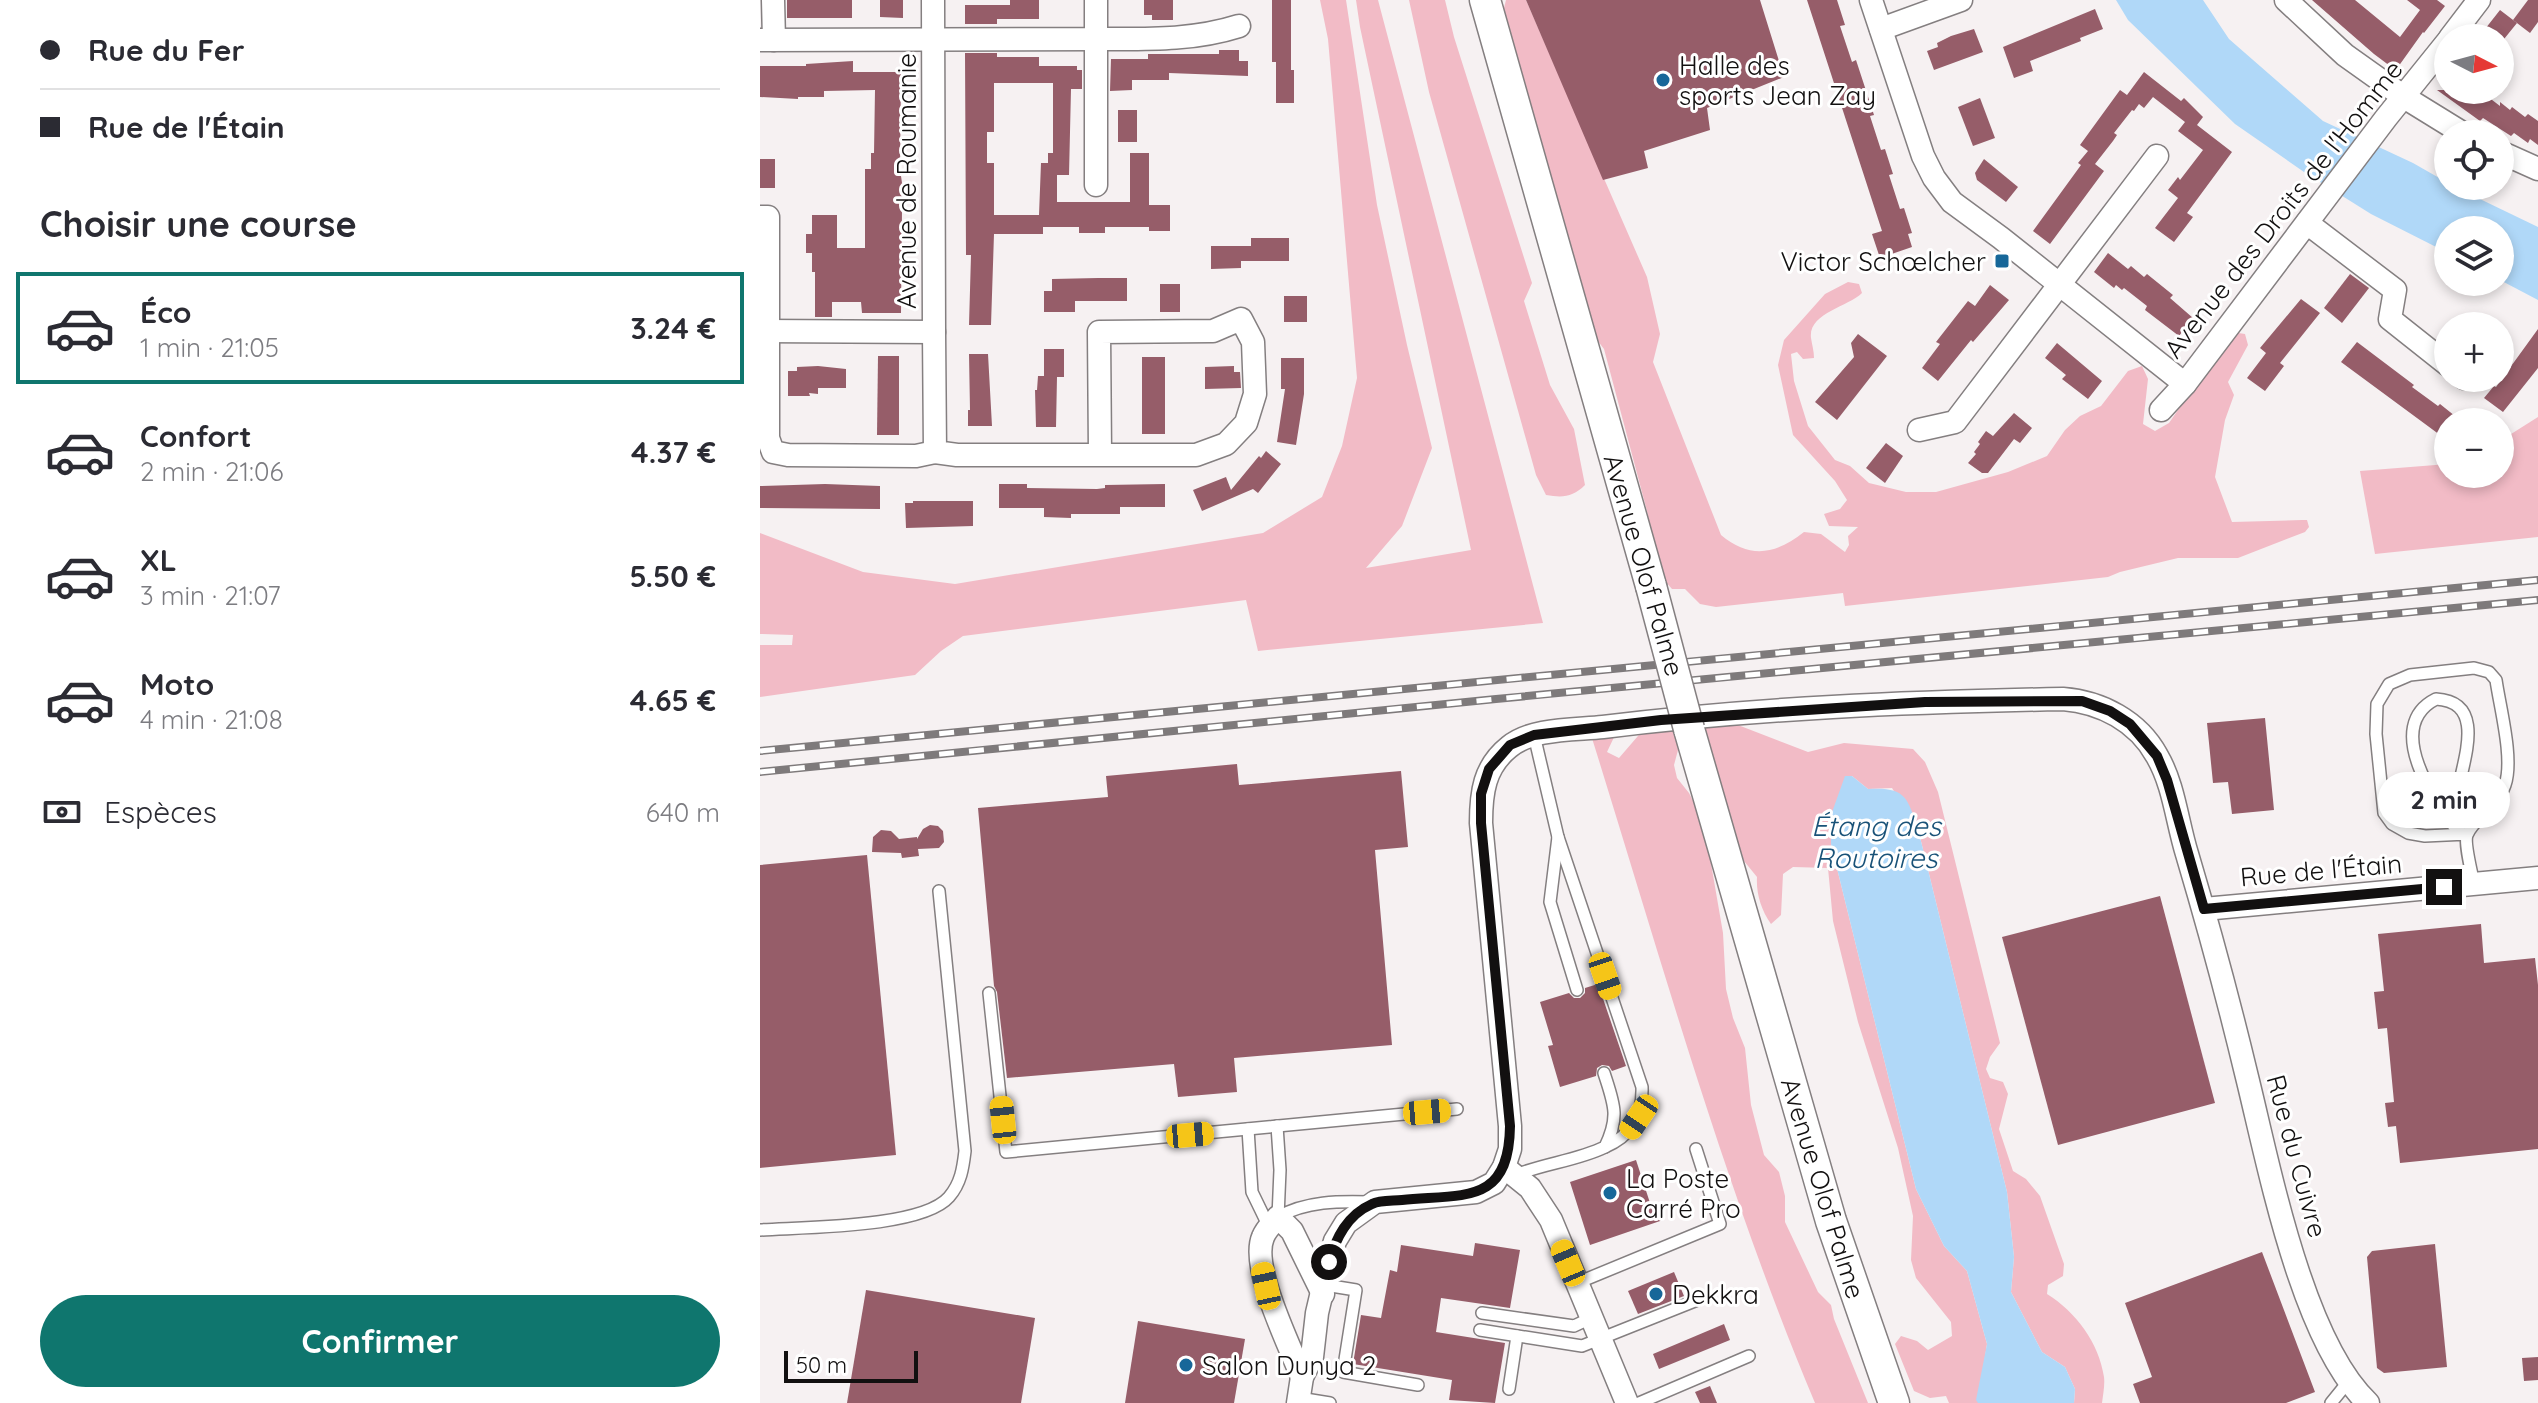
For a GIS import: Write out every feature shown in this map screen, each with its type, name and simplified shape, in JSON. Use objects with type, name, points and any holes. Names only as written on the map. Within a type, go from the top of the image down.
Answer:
[{"type":"main road","name":"Avenue Olof Palme","points":[[1485,0],[1689,729],[1831,1221],[1894,1403]]},
{"type":"street","points":[[773,0],[767,40],[1174,38],[1212,35],[1239,26]]},
{"type":"street","name":"Avenue de Roumanie","points":[[764,331],[934,332],[933,0]]},
{"type":"street","points":[[1096,0],[1096,185]]},
{"type":"street","points":[[1871,0],[1914,131],[1934,178],[1952,202],[2185,384]]},
{"type":"street","points":[[1881,29],[1961,0]]},
{"type":"street","points":[[2286,0],[2345,55],[2441,120]]},
{"type":"street","name":"Avenue des Droits de l'Homme","points":[[2461,24],[2479,0]]},
{"type":"street","name":"Avenue des Droits de l'Homme","points":[[2161,410],[2185,384],[2434,59]]},
{"type":"street","points":[[1919,430],[1955,422],[2157,156]]},
{"type":"street","points":[[2514,158],[2538,169]]},
{"type":"street","points":[[760,217],[768,217],[764,331],[768,438],[773,452],[788,455],[916,456],[935,452],[957,455],[1196,455],[1226,444],[1246,423],[1255,394],[1253,342],[1241,319],[1213,331],[1099,332],[1100,454]]},
{"type":"street","points":[[2307,223],[2395,290],[2390,319],[2434,354]]},
{"type":"street","points":[[934,332],[935,452]]},
{"type":"street","name":"Rue du Cuivre","points":[[1534,735],[1661,720],[1925,702],[2082,701],[2110,711],[2130,724],[2157,756],[2167,780],[2204,909],[2280,1211],[2307,1294],[2336,1365],[2368,1403]]},
{"type":"street","points":[[1534,735],[1510,745],[1489,769],[1481,794],[1481,823],[1510,1126],[1510,1171],[1530,1188],[1551,1220],[1627,1403]]},
{"type":"street","name":"Rue de l'Étain","points":[[2204,909],[2538,878]]},
{"type":"street","points":[[1300,1392],[1312,1357],[1317,1313],[1335,1241],[1346,1223],[1375,1202],[1476,1192],[1510,1171]]},
{"type":"street","points":[[1300,1392],[1266,1286],[1260,1250],[1262,1238],[1274,1222],[1292,1231],[1324,1290]]},
{"type":"lane","points":[[2474,668],[2489,672],[2496,680],[2508,767],[2505,785],[2496,803],[2464,834],[2425,836],[2408,833],[2392,824],[2384,813],[2376,734],[2377,704],[2389,684],[2410,675],[2474,668]]},
{"type":"lane","points":[[2464,834],[2437,806],[2420,772],[2413,740],[2413,721],[2424,705],[2436,699],[2457,704],[2464,716],[2469,745],[2458,790],[2457,812],[2464,834],[2474,884]]},
{"type":"lane","points":[[1510,1171],[1583,1157],[1622,1140],[1639,1117],[1643,1103],[1642,1087],[1558,837],[1534,735]]},
{"type":"lane","points":[[1558,837],[1550,902],[1577,990]]},
{"type":"lane","points":[[760,1230],[901,1219],[931,1211],[948,1198],[963,1174],[965,1151],[939,891]]},
{"type":"lane","points":[[989,993],[1006,1152],[1457,1109]]},
{"type":"lane","points":[[1604,1073],[1616,1111],[1615,1123],[1605,1147]]},
{"type":"lane","points":[[1274,1222],[1280,1170],[1277,1126]]},
{"type":"lane","points":[[1248,1129],[1252,1192],[1274,1222]]},
{"type":"lane","points":[[1577,1283],[1720,1224],[1696,1149]]},
{"type":"lane","points":[[1274,1222],[1291,1209],[1309,1205],[1375,1202]]},
{"type":"lane","points":[[1324,1290],[1356,1290],[1343,1372],[1418,1385]]},
{"type":"lane","points":[[1480,1330],[1582,1346],[1700,1299]]},
{"type":"lane","points":[[1482,1313],[1574,1326],[1591,1318]]},
{"type":"lane","points":[[1509,1389],[1517,1336]]},
{"type":"lane","points":[[1639,1403],[1749,1356]]},
{"type":"lane","points":[[2331,1403],[2348,1382]]},
{"type":"lane","points":[[1300,1392],[1330,1403]]},
{"type":"shaded area","points":[[1320,0],[1346,0],[1377,205],[1432,448],[1402,526],[1366,568],[1471,550],[1360,27],[1356,0],[1378,0],[1543,623],[1258,651],[1246,600],[963,636],[915,675],[760,697],[760,645],[792,645],[793,635],[760,634],[760,533],[863,572],[955,584],[1263,533],[1322,497],[1342,446],[1357,378],[1328,39]]},
{"type":"shaded area","points":[[1409,0],[1445,0],[1532,283],[1524,301],[1550,385],[1574,429],[1585,485],[1572,494],[1546,495],[1536,475],[1429,92]]},
{"type":"shaded area","points":[[1506,0],[1526,0],[1647,277],[1660,334],[1653,362],[1721,535],[1732,543],[1752,551],[1762,551],[1783,546],[1804,532],[1821,534],[1845,552],[1849,545],[1848,536],[1858,527],[1829,526],[1824,514],[1840,509],[1847,500],[1835,481],[1793,435],[1778,365],[1784,340],[1825,294],[1848,282],[1859,284],[1862,293],[1816,322],[1811,338],[1814,358],[1803,359],[1797,352],[1791,354],[1794,381],[1808,426],[1835,460],[1850,466],[1869,483],[1906,492],[1936,492],[2008,472],[2047,456],[2065,430],[2080,416],[2101,406],[2128,371],[2142,366],[2148,379],[2143,424],[2155,431],[2169,423],[2232,332],[2245,334],[2248,345],[2228,382],[2234,395],[2225,420],[2215,477],[2232,522],[2307,520],[2309,527],[2305,532],[2238,558],[2178,558],[2108,577],[1845,606],[1843,593],[1716,607],[1700,604],[1685,589],[1672,589],[1658,573],[1647,511],[1604,349],[1588,328],[1502,16]]},
{"type":"shaded area","points":[[2538,417],[2538,537],[2375,554],[2360,471],[2434,465],[2434,488],[2514,488],[2514,432]]},
{"type":"shaded area","points":[[1725,720],[1808,752],[1844,743],[1913,749],[1925,762],[1938,792],[2000,1043],[1986,1069],[1990,1078],[2003,1082],[2008,1094],[1999,1129],[2013,1171],[2026,1179],[2040,1196],[2064,1264],[2063,1276],[2048,1285],[2047,1294],[2076,1319],[2097,1352],[2104,1377],[2102,1403],[2074,1403],[2075,1389],[2065,1367],[2042,1352],[2011,1292],[2014,1257],[2007,1192],[1918,829],[1892,788],[1868,789],[1852,776],[1831,844],[1916,1189],[1944,1246],[1967,1271],[1987,1344],[1978,1403],[1949,1403],[1946,1396],[1930,1398],[1914,1391],[1895,1344],[1901,1336],[1917,1341],[1928,1350],[1952,1336],[1951,1322],[1916,1278],[1911,1260],[1913,1216],[1898,1148],[1858,1022],[1833,921],[1828,868],[1793,867],[1783,874],[1781,915],[1771,924],[1760,901],[1757,877],[1744,861],[1698,723]]},
{"type":"shaded area","points":[[1674,726],[1678,750],[1674,765],[1677,778],[1689,793],[1704,823],[1723,933],[1726,989],[1745,1048],[1751,1105],[1764,1155],[1779,1172],[1785,1196],[1785,1222],[1818,1292],[1831,1305],[1868,1403],[1815,1403],[1751,1239],[1723,1156],[1591,735],[1616,733],[1607,752],[1619,758],[1644,729]]},
{"type":"water","points":[[2116,0],[2203,0],[2229,39],[2323,121],[2434,175],[2434,200],[2482,200],[2538,227],[2538,300],[2514,287],[2514,216],[2434,216],[2434,246],[2371,214],[2235,124],[2128,20]]},
{"type":"water","name":"Étang des Routoires","points":[[1845,776],[1852,776],[1868,789],[1897,792],[1907,801],[1914,818],[2007,1192],[2014,1257],[2011,1292],[2042,1352],[2065,1367],[2075,1389],[2074,1403],[1978,1403],[1976,1400],[1987,1344],[1967,1271],[1944,1246],[1916,1189],[1831,844],[1831,815]]},
{"type":"building","points":[[787,0],[852,0],[852,18],[787,18]]},
{"type":"building","points":[[880,0],[903,0],[903,18],[880,17]]},
{"type":"building","points":[[1010,0],[1039,0],[1039,19],[997,19],[997,24],[965,24],[965,5],[1010,5]]},
{"type":"building","points":[[1144,0],[1173,0],[1173,20],[1152,20],[1152,15],[1144,15]]},
{"type":"building","points":[[1272,0],[1291,0],[1294,103],[1276,103],[1276,62],[1272,62]]},
{"type":"building","points":[[1526,0],[1760,0],[1784,77],[1707,108],[1710,130],[1644,151],[1648,168],[1603,180]]},
{"type":"building","points":[[1807,0],[1837,0],[1845,25],[1840,26],[1852,62],[1856,60],[1874,115],[1870,116],[1881,150],[1885,149],[1893,174],[1889,175],[1900,209],[1904,208],[1912,233],[1908,234],[1912,247],[1880,258],[1872,234],[1882,231]]},
{"type":"building","points":[[2312,0],[2355,0],[2400,37],[2420,10],[2407,0],[2437,0],[2445,6],[2398,67],[2392,63],[2390,66],[2374,54]]},
{"type":"building","points":[[2528,0],[2538,0],[2538,22],[2530,33],[2513,20]]},
{"type":"building","points":[[2095,9],[2103,29],[2030,61],[2033,71],[2014,78],[2003,47]]},
{"type":"building","points":[[2500,10],[2517,23],[2514,27],[2514,24],[2489,24]]},
{"type":"building","points":[[1974,29],[1983,52],[1934,70],[1927,51],[1938,47],[1937,43],[1951,36]]},
{"type":"building","points":[[1219,50],[1239,50],[1239,61],[1248,61],[1248,76],[1169,73],[1169,80],[1132,80],[1132,90],[1110,91],[1111,59],[1148,59],[1148,54],[1219,54]]},
{"type":"building","points":[[965,53],[1039,57],[1039,66],[1077,66],[1077,70],[1082,70],[1082,89],[1071,89],[1069,175],[1057,175],[1057,202],[1130,202],[1130,153],[1149,153],[1149,205],[1170,205],[1170,231],[1149,231],[1149,227],[1105,227],[1105,233],[1079,233],[1079,227],[1043,227],[1043,234],[994,234],[991,325],[969,325],[971,255],[966,255]],"holes":[[[994,83],[1053,83],[1053,153],[1048,153],[1048,163],[1041,163],[1039,215],[994,215],[994,163],[987,163],[987,132],[994,132]]]},
{"type":"building","points":[[853,61],[853,72],[901,72],[900,169],[904,183],[904,210],[901,313],[862,313],[861,302],[832,302],[832,317],[815,317],[815,272],[812,272],[812,253],[806,253],[806,234],[812,234],[812,215],[837,215],[837,248],[865,248],[865,169],[871,169],[871,153],[874,153],[875,90],[824,91],[824,97],[798,99],[760,97],[760,66],[806,66]]},
{"type":"building","points":[[2144,72],[2181,101],[2184,98],[2203,117],[2197,125],[2232,152],[2187,213],[2193,217],[2174,242],[2155,228],[2178,198],[2168,190],[2178,177],[2180,180],[2203,150],[2178,131],[2185,122],[2153,97],[2144,108],[2139,104],[2114,133],[2117,135],[2095,164],[2104,171],[2050,244],[2033,231],[2081,165],[2078,163],[2088,151],[2080,145],[2120,90],[2127,95]]},
{"type":"building","points":[[1980,98],[1995,138],[1973,146],[1958,107]]},
{"type":"building","points":[[2456,104],[2502,104],[2525,117],[2528,114],[2538,121],[2538,145],[2530,139],[2528,143],[2514,133],[2514,120],[2479,120]]},
{"type":"building","points":[[1118,110],[1137,110],[1137,142],[1118,142]]},
{"type":"building","points":[[760,159],[775,159],[775,188],[760,188]]},
{"type":"building","points":[[1984,159],[2018,187],[2006,202],[1977,180],[1975,173]]},
{"type":"building","points":[[1251,238],[1289,238],[1289,261],[1241,261],[1241,268],[1211,269],[1211,246],[1251,246]]},
{"type":"building","points":[[2108,253],[2128,269],[2131,266],[2144,277],[2147,274],[2173,295],[2170,298],[2193,318],[2179,336],[2145,310],[2147,306],[2124,288],[2122,290],[2116,285],[2114,288],[2094,272]]},
{"type":"building","points":[[2350,274],[2369,288],[2342,323],[2324,308]]},
{"type":"building","points":[[1127,278],[1127,301],[1075,301],[1075,312],[1044,312],[1044,291],[1052,291],[1052,279]]},
{"type":"building","points":[[1160,284],[1180,284],[1180,312],[1160,312]]},
{"type":"building","points":[[1990,285],[2009,300],[1938,381],[1922,368],[1940,344],[1936,342],[1968,301],[1975,306]]},
{"type":"building","points":[[1284,296],[1307,296],[1307,322],[1284,322]]},
{"type":"building","points":[[2301,299],[2320,313],[2280,363],[2284,366],[2265,391],[2247,378],[2266,353],[2260,348]]},
{"type":"building","points":[[2538,329],[2538,368],[2506,408],[2498,408],[2484,398],[2489,392],[2514,392],[2514,362]]},
{"type":"building","points":[[1858,334],[1887,356],[1837,420],[1815,402],[1854,357],[1851,343]]},
{"type":"building","points":[[2357,342],[2414,385],[2412,387],[2445,408],[2434,408],[2434,431],[2341,362]]},
{"type":"building","points":[[2057,343],[2102,381],[2088,399],[2062,379],[2066,375],[2045,358]]},
{"type":"building","points":[[1044,349],[1064,349],[1064,377],[1057,377],[1056,427],[1036,427],[1035,390],[1038,376],[1044,376]]},
{"type":"building","points":[[969,354],[988,354],[992,426],[968,426]]},
{"type":"building","points":[[878,356],[899,356],[899,435],[877,435]]},
{"type":"building","points":[[1142,357],[1165,357],[1165,434],[1142,434]]},
{"type":"building","points":[[1281,358],[1304,358],[1304,394],[1296,445],[1277,442],[1285,389],[1281,389]]},
{"type":"building","points":[[1234,366],[1234,372],[1240,372],[1241,388],[1205,389],[1205,367]]},
{"type":"building","points":[[797,367],[846,369],[846,388],[818,388],[818,394],[788,396],[788,371],[797,371]]},
{"type":"building","points":[[2014,413],[2032,428],[2020,443],[2014,439],[1988,473],[1982,473],[1968,463],[1976,454],[1978,442],[1986,431],[1993,436]]},
{"type":"building","points":[[1886,443],[1903,456],[1885,483],[1866,468]]},
{"type":"building","points":[[1266,451],[1281,464],[1258,493],[1253,489],[1202,511],[1193,490],[1226,477],[1231,490]]},
{"type":"building","points":[[999,484],[1027,484],[1027,488],[1097,489],[1105,488],[1105,485],[1165,484],[1165,507],[1120,507],[1120,514],[1044,517],[1044,508],[999,508]]},
{"type":"building","points":[[760,486],[880,486],[880,509],[760,508]]},
{"type":"building","points":[[973,501],[973,526],[906,528],[905,503]]},
{"type":"building","points":[[2265,718],[2274,810],[2232,814],[2228,782],[2213,783],[2207,723]]},
{"type":"building","points":[[1237,764],[1239,785],[1401,771],[1408,847],[1375,850],[1392,1045],[1234,1058],[1237,1092],[1178,1097],[1174,1064],[1007,1078],[994,986],[978,808],[1108,797],[1106,776]]},
{"type":"building","points":[[2472,781],[2488,786],[2482,802],[2466,797]]},
{"type":"building","points":[[930,825],[938,826],[943,831],[944,842],[939,848],[918,849],[919,856],[902,858],[901,853],[872,852],[873,837],[881,830],[891,831],[899,839],[917,839],[923,829]]},
{"type":"building","points":[[867,855],[896,1155],[760,1168],[760,865]]},
{"type":"building","points":[[2160,896],[2215,1103],[2058,1145],[2002,937]]},
{"type":"building","points":[[2481,924],[2484,963],[2535,958],[2538,985],[2538,1149],[2400,1163],[2396,1126],[2388,1127],[2385,1103],[2394,1102],[2387,1028],[2378,1029],[2374,992],[2384,991],[2378,934]]},
{"type":"building","points":[[1598,984],[1626,1066],[1612,1071],[1609,1066],[1602,1065],[1597,1068],[1596,1076],[1560,1087],[1548,1046],[1553,1045],[1540,1002],[1569,993],[1574,998],[1580,998],[1585,988]]},
{"type":"building","name":"La Poste Carré Pro","points":[[1636,1160],[1651,1206],[1658,1204],[1663,1220],[1590,1245],[1570,1182]]},
{"type":"building","points":[[1475,1243],[1520,1250],[1510,1308],[1441,1298],[1436,1332],[1505,1343],[1495,1403],[1449,1400],[1452,1380],[1353,1364],[1361,1315],[1381,1318],[1390,1270],[1397,1272],[1401,1245],[1473,1256]]},
{"type":"building","points":[[2435,1244],[2447,1367],[2384,1373],[2377,1368],[2367,1257],[2372,1251]]},
{"type":"building","points":[[2262,1252],[2315,1392],[2286,1403],[2140,1403],[2133,1384],[2152,1377],[2125,1303]]},
{"type":"building","name":"Dekkra","points":[[1674,1272],[1684,1296],[1638,1314],[1628,1291]]},
{"type":"building","points":[[866,1290],[1035,1318],[1021,1403],[847,1403]]},
{"type":"building","name":"Salon Dunya 2","points":[[1138,1321],[1245,1339],[1234,1403],[1125,1403]]},
{"type":"building","points":[[1724,1324],[1730,1340],[1659,1369],[1653,1354]]},
{"type":"building","points":[[2538,1357],[2538,1380],[2524,1381],[2522,1358]]},
{"type":"building","points":[[1710,1386],[1717,1403],[1700,1403],[1695,1392]]},
{"type":"railway","points":[[760,751],[2538,580]]},
{"type":"railway","points":[[760,772],[2538,600]]},
{"type":"place","name":"Halle des sports Jean Zay","points":[[1663,80]]},
{"type":"place","name":"Victor Schœlcher","points":[[2002,261]]},
{"type":"place","name":"La Poste Carré Pro","points":[[1610,1193]]},
{"type":"place","name":"Dekkra","points":[[1656,1294]]},
{"type":"place","name":"Salon Dunya 2","points":[[1186,1365]]},
{"type":"route","points":[[1329,1262],[1335,1241],[1346,1223],[1375,1202],[1476,1192],[1494,1183],[1504,1167],[1510,1149],[1510,1126],[1481,823],[1481,794],[1489,769],[1510,745],[1534,735],[1661,720],[1925,702],[2082,701],[2110,711],[2130,724],[2157,756],[2167,780],[2204,909],[2444,887]]}]
